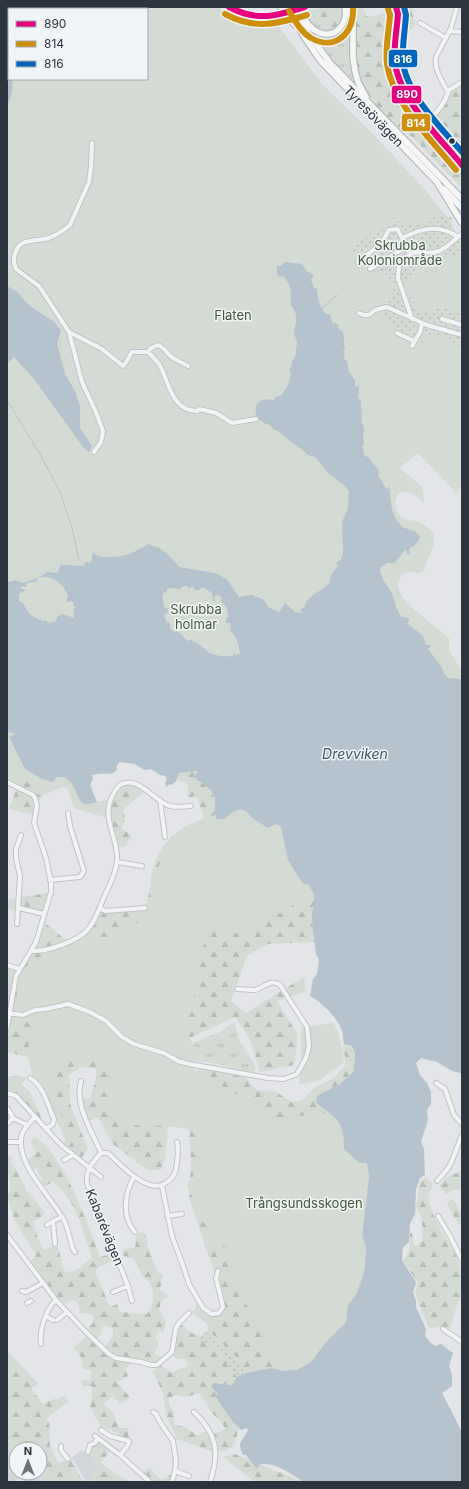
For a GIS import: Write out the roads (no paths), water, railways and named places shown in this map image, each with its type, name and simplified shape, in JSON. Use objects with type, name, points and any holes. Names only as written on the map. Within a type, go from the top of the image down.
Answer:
[{"type":"highway","name":"Tyresövägen","points":[[289,7],[303,35],[327,68],[437,182],[462,223]]},
{"type":"highway","name":"Tyresövägen","points":[[300,7],[308,33],[320,51],[462,200]]},
{"type":"highway","points":[[300,7],[312,29],[328,34],[338,30],[343,25],[346,16],[345,7]]},
{"type":"highway","points":[[349,7],[353,26],[353,58],[355,71],[358,82],[371,106]]},
{"type":"highway","points":[[280,11],[303,35]]},
{"type":"highway","points":[[437,182],[462,208]]},
{"type":"main road","points":[[232,7],[254,14],[263,14],[300,7]]},
{"type":"street","points":[[396,7],[398,14],[395,55],[397,73],[406,95],[462,165]]},
{"type":"street","points":[[427,122],[438,111],[447,97],[447,91],[435,65],[436,57],[450,30],[457,7]]},
{"type":"street","points":[[420,23],[446,38]]},
{"type":"street","points":[[450,30],[462,32]]},
{"type":"street","points":[[447,91],[462,82]]},
{"type":"street","points":[[92,143],[89,182],[70,225],[48,238],[20,244],[16,249],[14,256],[16,269],[39,286],[69,332],[82,382],[96,410],[103,431],[101,442],[94,452]]},
{"type":"street","points":[[358,262],[381,244],[390,230],[397,228],[410,254]]},
{"type":"street","points":[[402,238],[414,232],[434,229],[449,231],[460,235],[446,248],[437,252],[418,252],[410,254],[403,259],[399,265],[398,278],[412,319]]},
{"type":"street","points":[[370,269],[406,247]]},
{"type":"street","points":[[359,313],[369,315],[375,310],[387,307],[422,323],[462,335]]},
{"type":"street","points":[[442,319],[462,325]]},
{"type":"street","points":[[412,346],[420,332],[422,323]]},
{"type":"street","points":[[453,333],[456,324]]},
{"type":"street","points":[[69,332],[102,349],[123,366],[127,363],[128,357],[132,352],[148,352],[151,348],[158,345],[164,347],[172,358],[181,361],[188,366]]},
{"type":"street","points":[[397,333],[414,341]]},
{"type":"street","points":[[148,352],[159,365],[174,398],[187,410],[197,411],[199,409],[216,413],[232,424],[256,419]]},
{"type":"street","points":[[7,782],[36,798],[37,806],[34,823],[44,853],[51,892],[36,942],[14,980],[7,1028]]},
{"type":"street","points":[[31,952],[66,943],[88,930],[94,920],[110,884],[117,862],[116,849],[108,820],[110,803],[118,787],[122,784],[128,783],[139,785],[160,800],[172,806],[191,806]]},
{"type":"street","points":[[160,800],[165,837]]},
{"type":"street","points":[[50,880],[80,877],[84,871],[70,826],[68,813]]},
{"type":"street","points":[[17,924],[20,876],[16,858],[16,850],[21,835]]},
{"type":"street","points":[[117,862],[142,866]]},
{"type":"street","points":[[19,908],[44,914]]},
{"type":"street","points":[[100,908],[105,911],[145,908]]},
{"type":"street","points":[[7,965],[20,969]]},
{"type":"street","points":[[8,1013],[23,1015],[34,1010],[68,1004],[90,1012],[106,1021],[122,1037],[134,1044],[164,1053],[178,1061],[273,1078],[284,1079],[297,1074],[306,1058],[309,1046],[307,1027],[280,985],[272,983],[265,984],[256,990],[237,989]]},
{"type":"street","points":[[30,1078],[41,1088],[54,1119],[53,1124],[46,1129]]},
{"type":"street","points":[[81,1081],[81,1106],[101,1153]]},
{"type":"street","points":[[436,1083],[445,1089],[454,1115],[462,1124]]},
{"type":"street","points":[[7,1093],[16,1096],[26,1105],[61,1145],[101,1177]]},
{"type":"street","points":[[8,1109],[13,1118],[27,1125]]},
{"type":"street","points":[[35,1117],[27,1125],[23,1133],[21,1142],[22,1149],[34,1177],[65,1221],[75,1252]]},
{"type":"street","points":[[8,1123],[13,1118]]},
{"type":"street","points":[[437,1181],[447,1171],[462,1135]]},
{"type":"street","points":[[7,1142],[21,1142]]},
{"type":"street","points":[[89,1167],[101,1153],[108,1153],[134,1177],[152,1186],[162,1186],[173,1176],[176,1168],[177,1142]]},
{"type":"street","points":[[64,1160],[73,1154]]},
{"type":"street","name":"Kabarévägen","points":[[89,1167],[86,1177],[87,1183],[128,1286],[132,1301]]},
{"type":"street","points":[[134,1177],[130,1183],[126,1200],[128,1222],[135,1232]]},
{"type":"street","points":[[162,1186],[172,1238],[189,1284],[199,1303],[206,1311],[212,1314],[219,1313],[223,1307],[216,1278],[218,1271]]},
{"type":"street","points":[[167,1216],[182,1214]]},
{"type":"street","points":[[47,1225],[62,1216]]},
{"type":"street","points":[[438,1216],[462,1260]]},
{"type":"street","points":[[53,1221],[55,1244]]},
{"type":"street","points":[[7,1235],[56,1300],[109,1354],[116,1358],[157,1365],[172,1352],[176,1328],[189,1313]]},
{"type":"street","points":[[458,1251],[462,1248]]},
{"type":"street","points":[[22,1291],[26,1292],[43,1283]]},
{"type":"street","points":[[113,1292],[128,1286]]},
{"type":"street","points":[[41,1344],[41,1331],[46,1316],[51,1304],[56,1300]]},
{"type":"street","points":[[46,1316],[55,1320],[67,1312]]},
{"type":"street","points":[[443,1329],[462,1342]]},
{"type":"street","points":[[153,1412],[156,1414],[173,1442],[176,1461],[172,1482]]},
{"type":"street","points":[[194,1412],[211,1432],[215,1442],[215,1461],[210,1482]]},
{"type":"street","points":[[101,1430],[110,1436],[123,1441],[129,1441],[128,1445],[120,1455]]},
{"type":"street","points":[[88,1452],[90,1445],[95,1443],[96,1437],[120,1455],[150,1482]]},
{"type":"street","points":[[61,1446],[61,1450],[68,1459]]},
{"type":"street","points":[[175,1471],[190,1476]]},
{"type":"water","points":[[7,7],[24,7],[8,8],[8,80],[12,80],[12,86],[11,96],[7,106]]},
{"type":"water","name":"Drevviken","points":[[285,262],[302,264],[307,271],[314,275],[311,280],[314,288],[317,289],[320,306],[326,314],[330,314],[332,323],[339,324],[338,328],[343,332],[345,349],[343,351],[345,356],[343,358],[347,361],[349,372],[355,380],[355,386],[359,387],[358,398],[361,401],[362,423],[364,428],[364,443],[362,447],[365,456],[368,457],[379,471],[378,475],[387,490],[389,485],[393,513],[399,523],[403,527],[412,531],[414,530],[420,537],[416,544],[409,549],[410,555],[407,554],[407,551],[405,550],[395,563],[386,563],[381,567],[380,571],[384,581],[392,593],[401,617],[409,619],[408,624],[422,635],[425,644],[431,646],[428,649],[441,666],[444,673],[448,678],[460,679],[462,681],[462,1076],[460,1073],[452,1071],[437,1062],[421,1058],[416,1063],[420,1075],[427,1083],[431,1092],[431,1104],[427,1110],[428,1120],[421,1142],[424,1149],[425,1175],[420,1178],[416,1189],[415,1214],[410,1223],[409,1242],[403,1247],[402,1260],[416,1282],[413,1293],[416,1301],[416,1307],[426,1329],[425,1336],[435,1346],[441,1344],[453,1353],[449,1366],[452,1375],[452,1386],[442,1393],[462,1432],[462,1482],[303,1482],[283,1469],[272,1465],[260,1464],[258,1468],[256,1468],[246,1455],[243,1455],[240,1447],[240,1444],[248,1430],[247,1428],[241,1430],[233,1422],[215,1396],[218,1394],[211,1386],[214,1383],[232,1385],[237,1377],[245,1373],[272,1368],[284,1371],[297,1370],[311,1362],[326,1342],[346,1322],[348,1305],[357,1293],[365,1269],[366,1247],[362,1236],[369,1177],[367,1163],[359,1163],[344,1149],[343,1132],[341,1126],[334,1117],[316,1103],[317,1096],[340,1084],[354,1071],[355,1053],[352,1046],[344,1044],[342,1030],[332,1014],[310,996],[313,979],[317,974],[319,960],[316,954],[312,922],[314,894],[308,884],[303,884],[288,860],[281,827],[276,824],[268,828],[251,817],[247,812],[240,809],[231,813],[225,819],[217,819],[215,813],[214,795],[196,779],[195,777],[197,771],[179,773],[176,781],[167,787],[165,784],[167,778],[165,776],[160,775],[151,769],[144,770],[135,764],[120,762],[117,765],[117,770],[113,773],[92,775],[93,778],[90,785],[97,802],[91,804],[82,803],[72,784],[65,777],[57,777],[53,782],[42,779],[25,769],[9,737],[15,734],[7,731],[7,581],[11,582],[15,580],[23,583],[38,578],[48,572],[58,573],[60,565],[83,566],[86,562],[91,563],[93,552],[102,557],[115,557],[126,555],[150,543],[151,546],[159,548],[166,553],[179,567],[215,573],[227,579],[239,597],[252,595],[264,600],[268,607],[279,612],[285,603],[295,612],[302,613],[300,610],[305,607],[308,600],[324,588],[329,582],[332,573],[338,565],[336,564],[341,559],[343,553],[342,522],[348,508],[349,492],[344,485],[328,473],[315,457],[308,455],[278,431],[273,429],[270,425],[256,417],[256,408],[259,402],[265,399],[274,400],[277,396],[281,396],[288,385],[291,374],[289,371],[296,354],[297,342],[294,332],[296,314],[290,304],[291,293],[288,282],[283,276],[279,277],[277,274],[277,266],[281,266]],"holes":[[[38,578],[52,578],[63,588],[68,595],[66,600],[67,602],[71,601],[74,603],[73,605],[77,609],[74,608],[74,618],[63,614],[58,616],[55,622],[49,623],[45,620],[43,621],[32,616],[24,604],[19,601],[19,593],[24,592],[25,589],[21,589],[21,586],[27,587],[26,584],[29,582],[35,582]],[[186,585],[190,588],[193,586],[195,590],[200,590],[202,587],[212,593],[213,601],[215,601],[214,597],[217,595],[222,597],[221,601],[228,612],[226,623],[230,623],[230,632],[232,632],[237,640],[240,654],[236,655],[234,653],[233,656],[220,656],[213,654],[192,641],[193,639],[188,641],[177,631],[174,632],[170,628],[170,624],[168,621],[167,624],[164,613],[167,615],[166,613],[168,613],[167,610],[169,608],[165,608],[163,594],[164,592],[166,593],[168,588],[180,590],[181,587]]]},
{"type":"water","points":[[7,286],[17,292],[31,307],[53,321],[61,330],[57,344],[65,374],[75,391],[80,406],[80,428],[92,446],[88,452],[34,379],[14,357],[7,364]]},
{"type":"waterway","points":[[321,309],[337,295]]},
{"type":"waterway","points":[[8,402],[40,454],[61,494],[72,528],[79,560]]},
{"type":"park label","name":"Skrubba Koloniområde","points":[[400,252]]},
{"type":"park label","name":"Flaten","points":[[233,315]]},
{"type":"park label","name":"Skrubba holmar","points":[[196,616]]},
{"type":"park label","name":"Trångsundsskogen","points":[[304,1203]]}]
